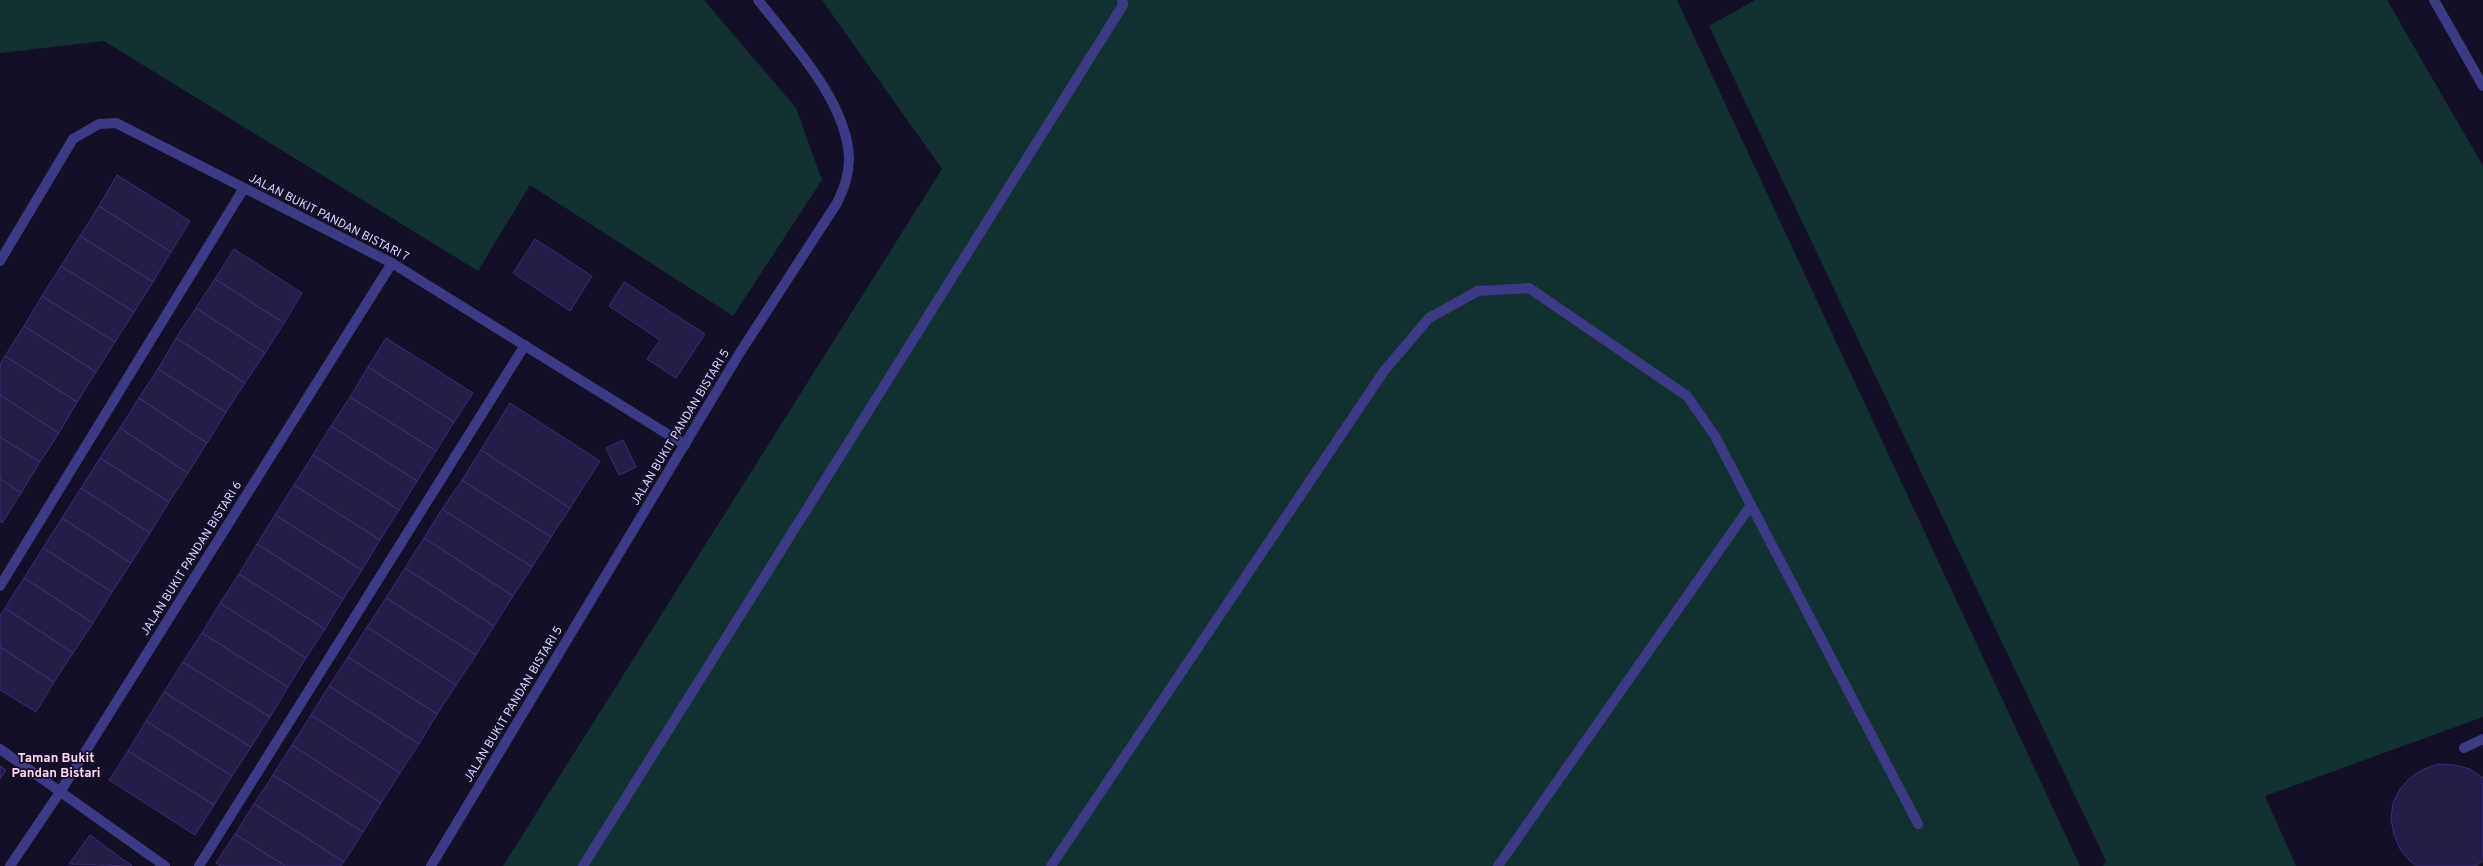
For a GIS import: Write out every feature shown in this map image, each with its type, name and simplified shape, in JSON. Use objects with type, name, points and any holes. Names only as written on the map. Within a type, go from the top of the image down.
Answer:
[{"type":"street","name":"JALAN BUKIT PANDAN BISTARI 5","points":[[431,866],[739,354],[837,202],[847,182],[849,159],[845,137],[827,93],[813,70],[758,0]]},
{"type":"street","points":[[584,866],[1123,5],[1122,0]]},
{"type":"street","points":[[2434,0],[2483,86]]},
{"type":"street","name":"JALAN BUKIT PANDAN BISTARI 7","points":[[0,261],[73,139],[99,124],[116,123],[392,263],[685,445]]},
{"type":"street","points":[[0,586],[244,188]]},
{"type":"street","name":"JALAN BUKIT PANDAN BISTARI 6","points":[[10,866],[60,792],[392,263]]},
{"type":"street","points":[[1052,866],[1384,371],[1429,318],[1478,291],[1529,288],[1687,396],[1715,436],[1918,824]]},
{"type":"street","points":[[199,866],[525,345]]},
{"type":"street","points":[[1498,866],[1751,505]]},
{"type":"street","points":[[2464,748],[2483,739]]},
{"type":"street","points":[[0,749],[164,866]]},
{"type":"green space","points":[[0,0],[704,0],[796,108],[822,180],[733,316],[530,185],[478,271],[104,41],[0,53]]},
{"type":"green space","points":[[822,0],[1677,0],[2080,866],[503,866],[942,169]]},
{"type":"green space","points":[[1755,0],[2387,0],[2483,166],[2483,717],[2265,796],[2296,866],[2103,866],[2106,861],[1709,26]]},
{"type":"building","points":[[117,175],[190,221],[171,252],[99,206]]},
{"type":"building","points":[[99,206],[171,252],[153,282],[80,236]]},
{"type":"building","points":[[80,236],[153,282],[134,312],[61,266]]},
{"type":"building","points":[[535,239],[592,276],[570,311],[513,273]]},
{"type":"building","points":[[234,249],[302,293],[284,323],[215,279]]},
{"type":"building","points":[[61,266],[134,312],[115,342],[42,296]]},
{"type":"building","points":[[215,279],[284,323],[265,353],[196,308]]},
{"type":"building","points":[[624,282],[705,334],[676,378],[647,359],[660,340],[609,306]]},
{"type":"building","points":[[42,296],[115,342],[96,372],[24,326]]},
{"type":"building","points":[[196,308],[265,353],[245,383],[176,338]]},
{"type":"building","points":[[24,326],[96,372],[77,402],[5,356]]},
{"type":"building","points":[[176,338],[245,383],[226,412],[158,369]]},
{"type":"building","points":[[386,338],[473,393],[454,422],[368,367]]},
{"type":"building","points":[[5,356],[77,402],[59,433],[0,395],[0,364]]},
{"type":"building","points":[[368,367],[454,422],[436,451],[350,397]]},
{"type":"building","points":[[158,369],[226,412],[207,443],[139,398]]},
{"type":"building","points":[[0,395],[59,433],[40,462],[0,437]]},
{"type":"building","points":[[350,397],[436,451],[417,481],[331,426]]},
{"type":"building","points":[[139,398],[207,443],[188,473],[120,428]]},
{"type":"building","points":[[510,403],[600,461],[570,508],[481,450]]},
{"type":"building","points":[[331,426],[417,481],[399,510],[313,455]]},
{"type":"building","points":[[120,428],[188,473],[169,502],[100,458]]},
{"type":"building","points":[[0,437],[40,462],[21,493],[0,479]]},
{"type":"building","points":[[623,440],[636,467],[619,475],[606,448]]},
{"type":"building","points":[[481,450],[570,508],[551,537],[462,480]]},
{"type":"building","points":[[313,455],[399,510],[380,540],[294,485]]},
{"type":"building","points":[[100,458],[169,502],[150,533],[81,488]]},
{"type":"building","points":[[0,479],[21,493],[2,523],[0,521]]},
{"type":"building","points":[[462,480],[551,537],[532,567],[442,509]]},
{"type":"building","points":[[294,485],[380,540],[362,570],[275,515]]},
{"type":"building","points":[[81,488],[150,533],[131,563],[62,518]]},
{"type":"building","points":[[442,509],[532,567],[513,596],[424,538]]},
{"type":"building","points":[[275,515],[362,570],[343,599],[257,544]]},
{"type":"building","points":[[62,518],[131,563],[112,592],[43,548]]},
{"type":"building","points":[[424,538],[513,596],[494,626],[405,568]]},
{"type":"building","points":[[257,544],[343,599],[325,629],[239,574]]},
{"type":"building","points":[[43,548],[112,592],[93,623],[24,578]]},
{"type":"building","points":[[405,568],[494,626],[476,655],[386,598]]},
{"type":"building","points":[[239,574],[325,629],[306,658],[220,603]]},
{"type":"building","points":[[24,578],[93,623],[73,653],[5,608]]},
{"type":"building","points":[[386,598],[476,655],[456,685],[367,627]]},
{"type":"building","points":[[220,603],[306,658],[288,687],[202,633]]},
{"type":"building","points":[[5,608],[73,653],[54,682],[0,647],[0,616]]},
{"type":"building","points":[[367,627],[456,685],[437,714],[348,657]]},
{"type":"building","points":[[202,633],[288,687],[270,717],[183,662]]},
{"type":"building","points":[[0,647],[54,682],[36,712],[0,690]]},
{"type":"building","points":[[348,657],[437,714],[419,744],[329,686]]},
{"type":"building","points":[[183,662],[270,717],[251,747],[164,692]]},
{"type":"building","points":[[329,686],[419,744],[400,773],[311,715]]},
{"type":"building","points":[[164,692],[251,747],[232,776],[146,721]]},
{"type":"building","points":[[311,715],[400,773],[381,803],[292,745]]},
{"type":"building","points":[[146,721],[232,776],[214,805],[128,751]]},
{"type":"building","points":[[292,745],[381,803],[363,832],[273,775]]},
{"type":"building","points":[[128,751],[214,805],[195,835],[109,780]]},
{"type":"building","points":[[2439,764],[2455,765],[2470,769],[2483,778],[2483,861],[2476,866],[2418,866],[2410,861],[2400,849],[2394,835],[2391,819],[2393,803],[2400,789],[2411,777],[2424,769]]},
{"type":"building","points":[[0,766],[6,770],[0,779]]},
{"type":"building","points":[[273,775],[363,832],[344,862],[254,804]]},
{"type":"building","points":[[254,804],[344,862],[341,866],[285,866],[235,834]]},
{"type":"building","points":[[235,834],[285,866],[220,866],[216,863]]},
{"type":"building","points":[[90,835],[132,866],[69,864]]},
{"type":"district","name":"Taman Bukit Pandan Bistari","points":[[56,764]]}]
